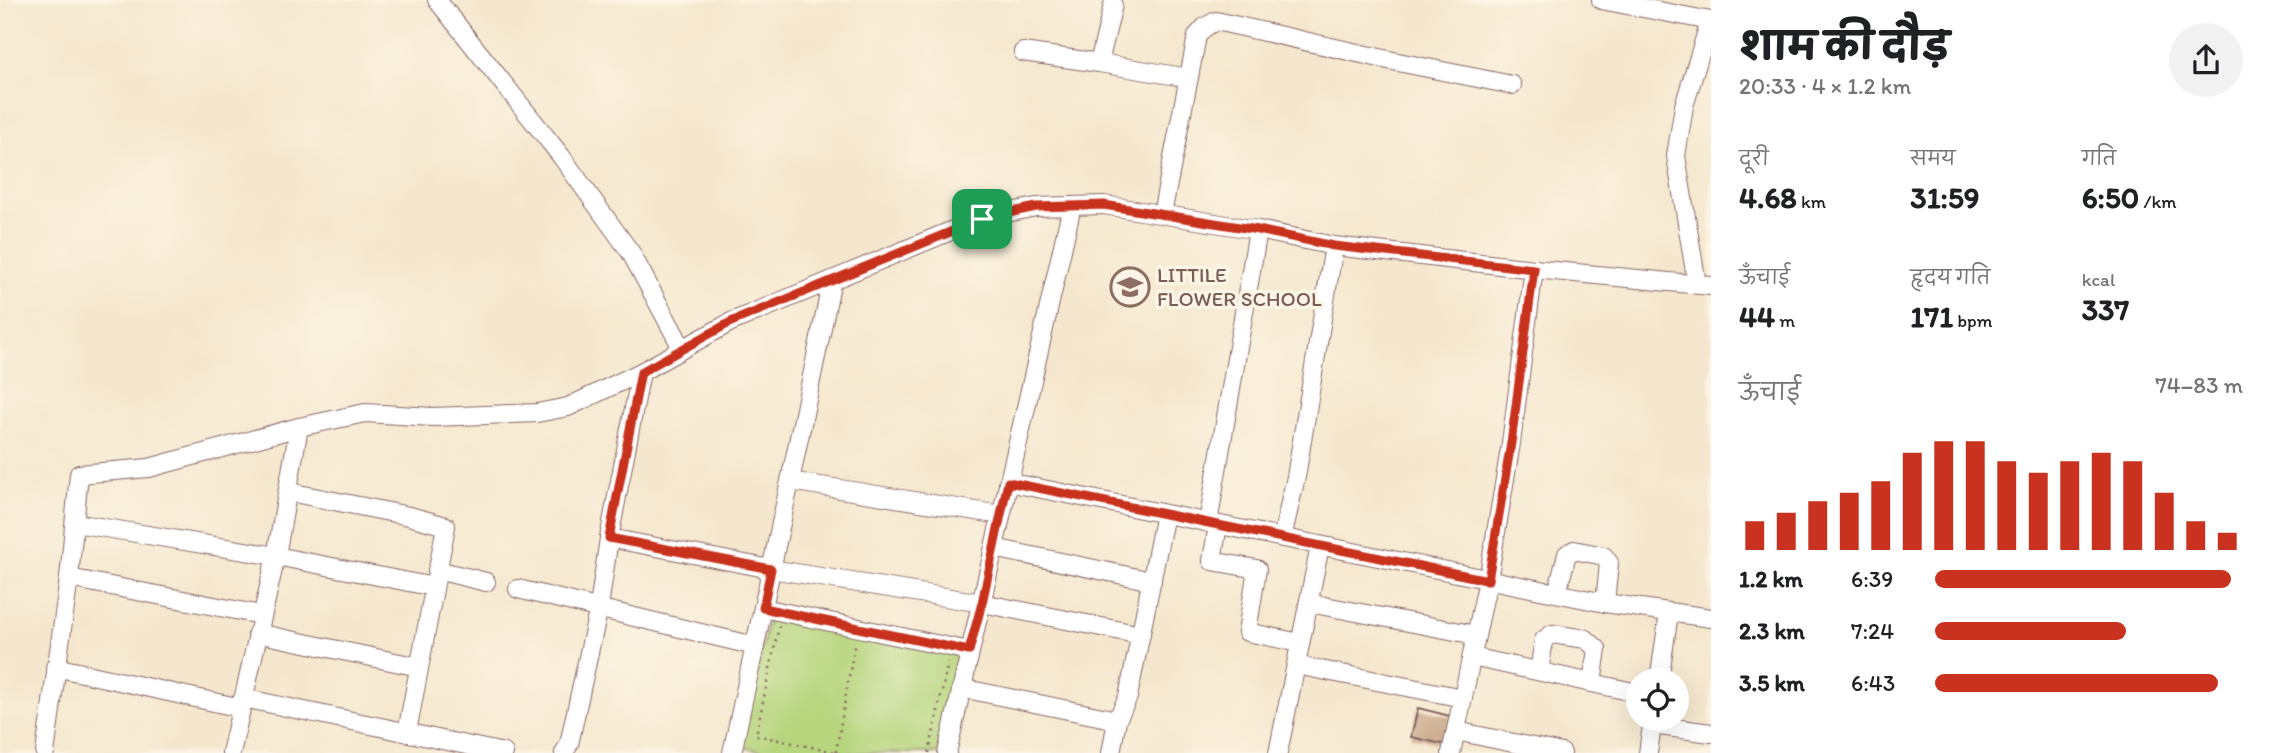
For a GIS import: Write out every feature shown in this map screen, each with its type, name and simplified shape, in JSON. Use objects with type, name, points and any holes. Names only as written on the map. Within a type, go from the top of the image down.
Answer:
[{"type":"street","points":[[437,0],[561,156],[631,253],[682,348]]},
{"type":"street","points":[[45,753],[69,578],[79,474],[149,468],[299,427],[365,413],[433,417],[537,413],[568,407],[641,372],[731,322],[982,219],[1036,207],[1104,205],[1258,230],[1334,246],[1704,285],[1676,156],[1684,106],[1711,21],[1601,0]]},
{"type":"street","points":[[1099,63],[1113,5]]},
{"type":"street","points":[[1162,214],[1198,36],[1205,27],[1216,21],[1512,85]]},
{"type":"street","points":[[1023,52],[1189,78]]},
{"type":"street","points":[[947,753],[1072,206]]},
{"type":"street","points":[[1258,230],[1213,524],[1212,561],[1257,569],[1247,632],[1300,643]]},
{"type":"street","points":[[1282,538],[1296,477],[1334,246]]},
{"type":"street","points":[[1451,753],[1488,580],[1511,443],[1534,269]]},
{"type":"street","points":[[732,753],[832,280]]},
{"type":"street","points":[[564,753],[569,744],[599,607],[609,538],[641,372]]},
{"type":"street","points":[[231,753],[276,556],[299,427]]},
{"type":"street","points":[[790,481],[1001,515]]},
{"type":"street","points":[[1008,482],[1605,603],[1711,618]]},
{"type":"street","points":[[289,492],[446,526],[407,732]]},
{"type":"street","points":[[1111,753],[1117,720],[1128,697],[1165,514]]},
{"type":"street","points":[[75,523],[276,556],[435,578],[486,582]]},
{"type":"street","points":[[609,538],[771,569],[982,603],[1141,635]]},
{"type":"street","points":[[1285,752],[1296,665],[1320,546]]},
{"type":"street","points":[[994,548],[1152,581]]},
{"type":"street","points":[[1556,593],[1567,554],[1574,550],[1586,552],[1604,556],[1609,563],[1605,603]]},
{"type":"street","points":[[69,578],[259,624],[419,667]]},
{"type":"street","points":[[518,589],[755,646]]},
{"type":"street","points":[[1309,603],[1476,635]]},
{"type":"street","points":[[763,608],[969,651]]},
{"type":"street","points":[[1661,668],[1670,613]]},
{"type":"street","points":[[1539,671],[1544,640],[1552,634],[1586,639],[1597,649],[1592,683]]},
{"type":"street","points":[[1472,657],[1626,690]]},
{"type":"street","points":[[1296,665],[1463,698]]},
{"type":"street","points":[[55,667],[407,732],[504,753]]},
{"type":"street","points":[[961,688],[1117,720]]},
{"type":"street","points":[[1689,729],[1711,733]]},
{"type":"street","points":[[1456,731],[1562,753]]},
{"type":"street","points":[[1648,753],[1652,731]]},
{"type":"path","points":[[779,626],[756,735],[838,753],[855,642]]},
{"type":"path","points":[[929,753],[948,662]]},
{"type":"green space","points":[[769,616],[964,656],[942,753],[771,753],[740,746]]},
{"type":"building","points":[[1418,708],[1454,717],[1447,745],[1411,737]]},
{"type":"place","name":"LITTILE FLOWER SCHOOL","points":[[1130,287]]},
{"type":"route","points":[[1104,205],[1258,230],[1334,246],[1534,269],[1511,443],[1488,580],[1008,482],[969,651],[763,608],[771,569],[609,538],[641,372],[731,322],[982,219],[1036,207],[1104,205]]}]
